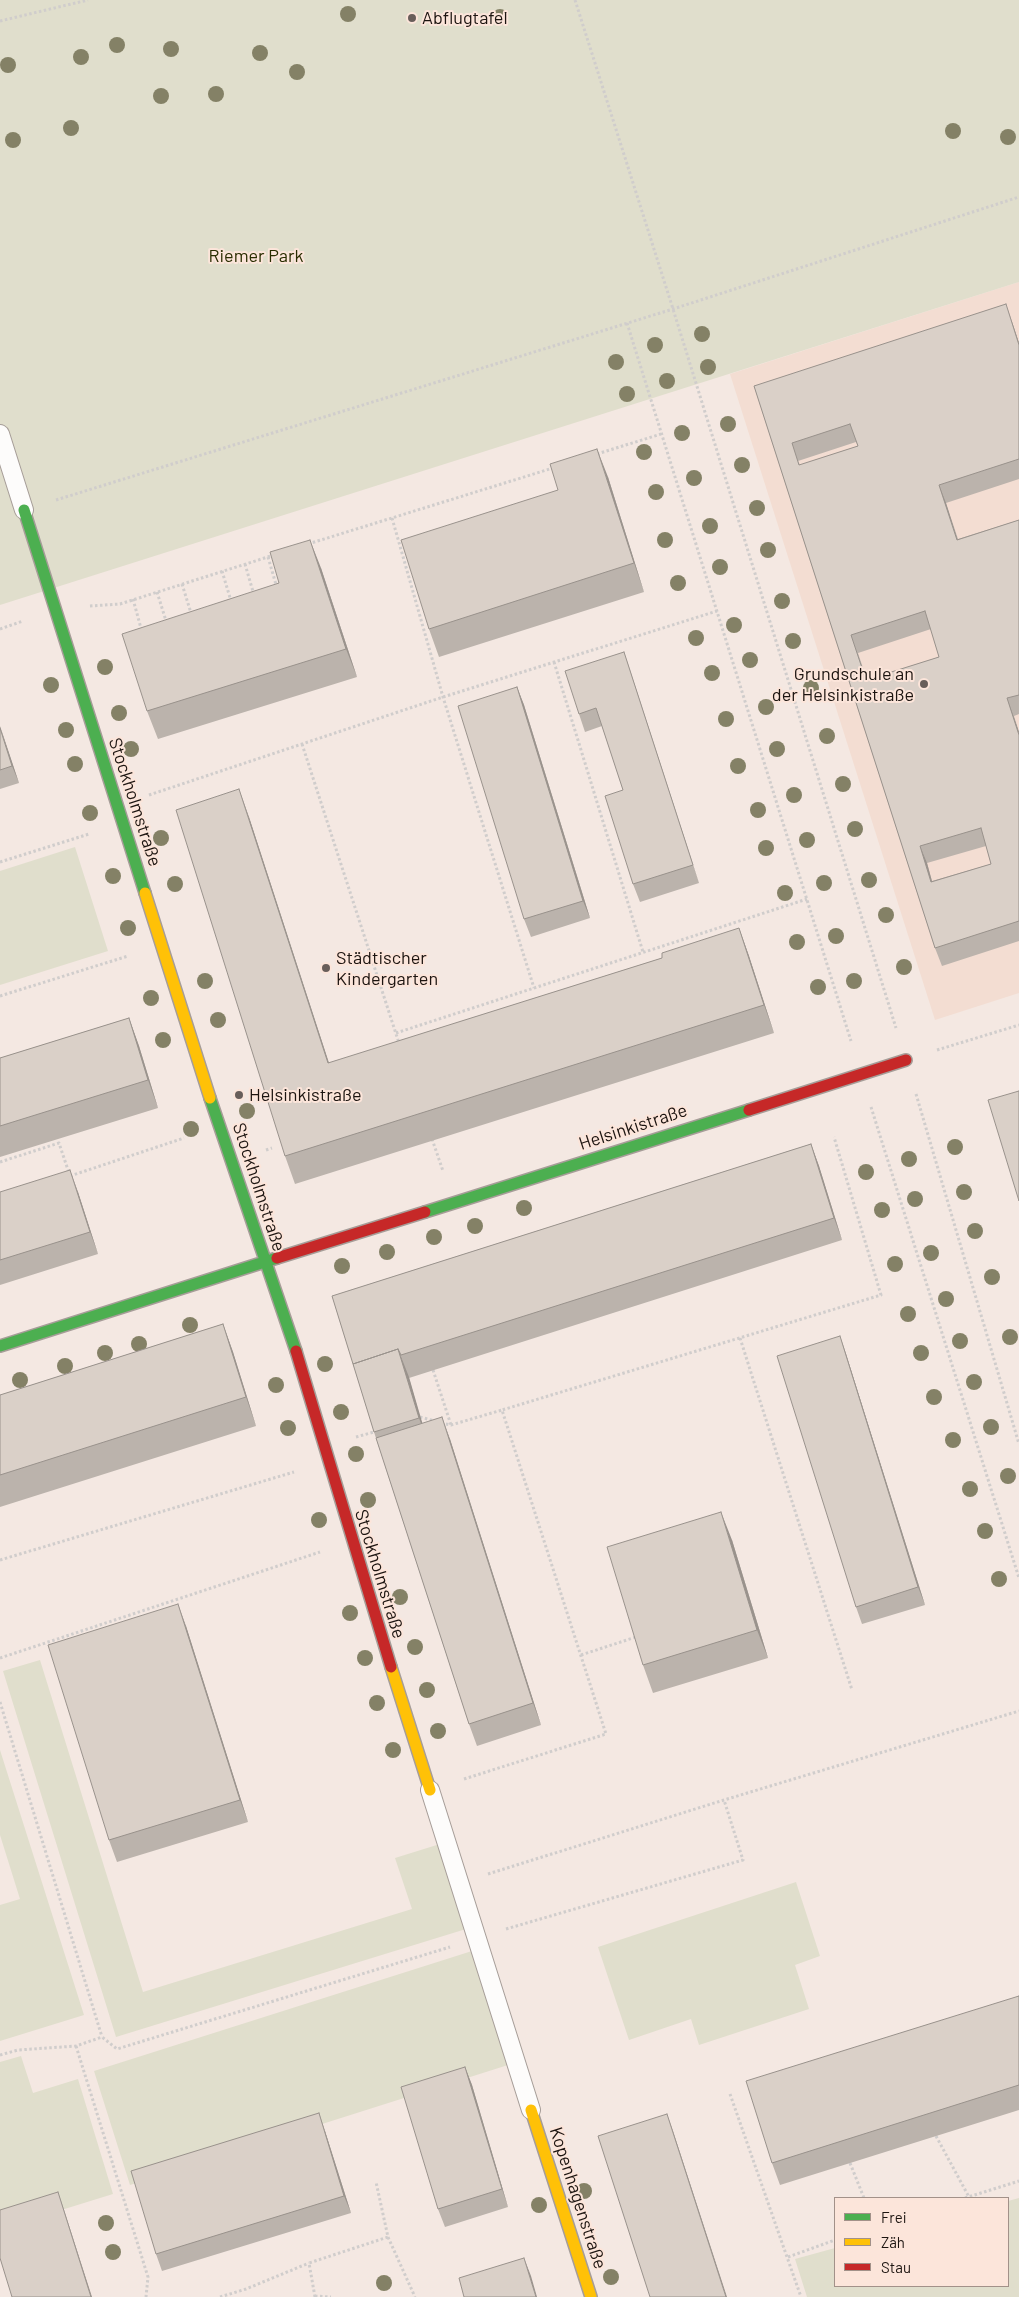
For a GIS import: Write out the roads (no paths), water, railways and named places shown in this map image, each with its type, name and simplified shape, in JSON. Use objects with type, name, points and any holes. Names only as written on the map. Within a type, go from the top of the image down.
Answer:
[{"type":"street","name":"Stockholmstraße","points":[[24,510],[162,945],[266,1264],[285,1315],[352,1543],[430,1790]]},
{"type":"street","name":"Helsinkistraße","points":[[0,1346],[266,1264],[454,1202],[906,1060]]},
{"type":"street","name":"Kopenhagenstraße","points":[[531,2110],[591,2297]]},
{"type":"lane","points":[[0,434],[24,510]]},
{"type":"lane","points":[[430,1790],[531,2110]]},
{"type":"place","name":"Abflugtafel","points":[[412,18]]},
{"type":"place","name":"Grundschule an der Helsinkistraße","points":[[924,684]]},
{"type":"place","name":"Städtischer Kindergarten","points":[[326,968]]},
{"type":"place","name":"Helsinkistraße","points":[[239,1095]]},
{"type":"park label","name":"Riemer Park","points":[[256,256]]}]
